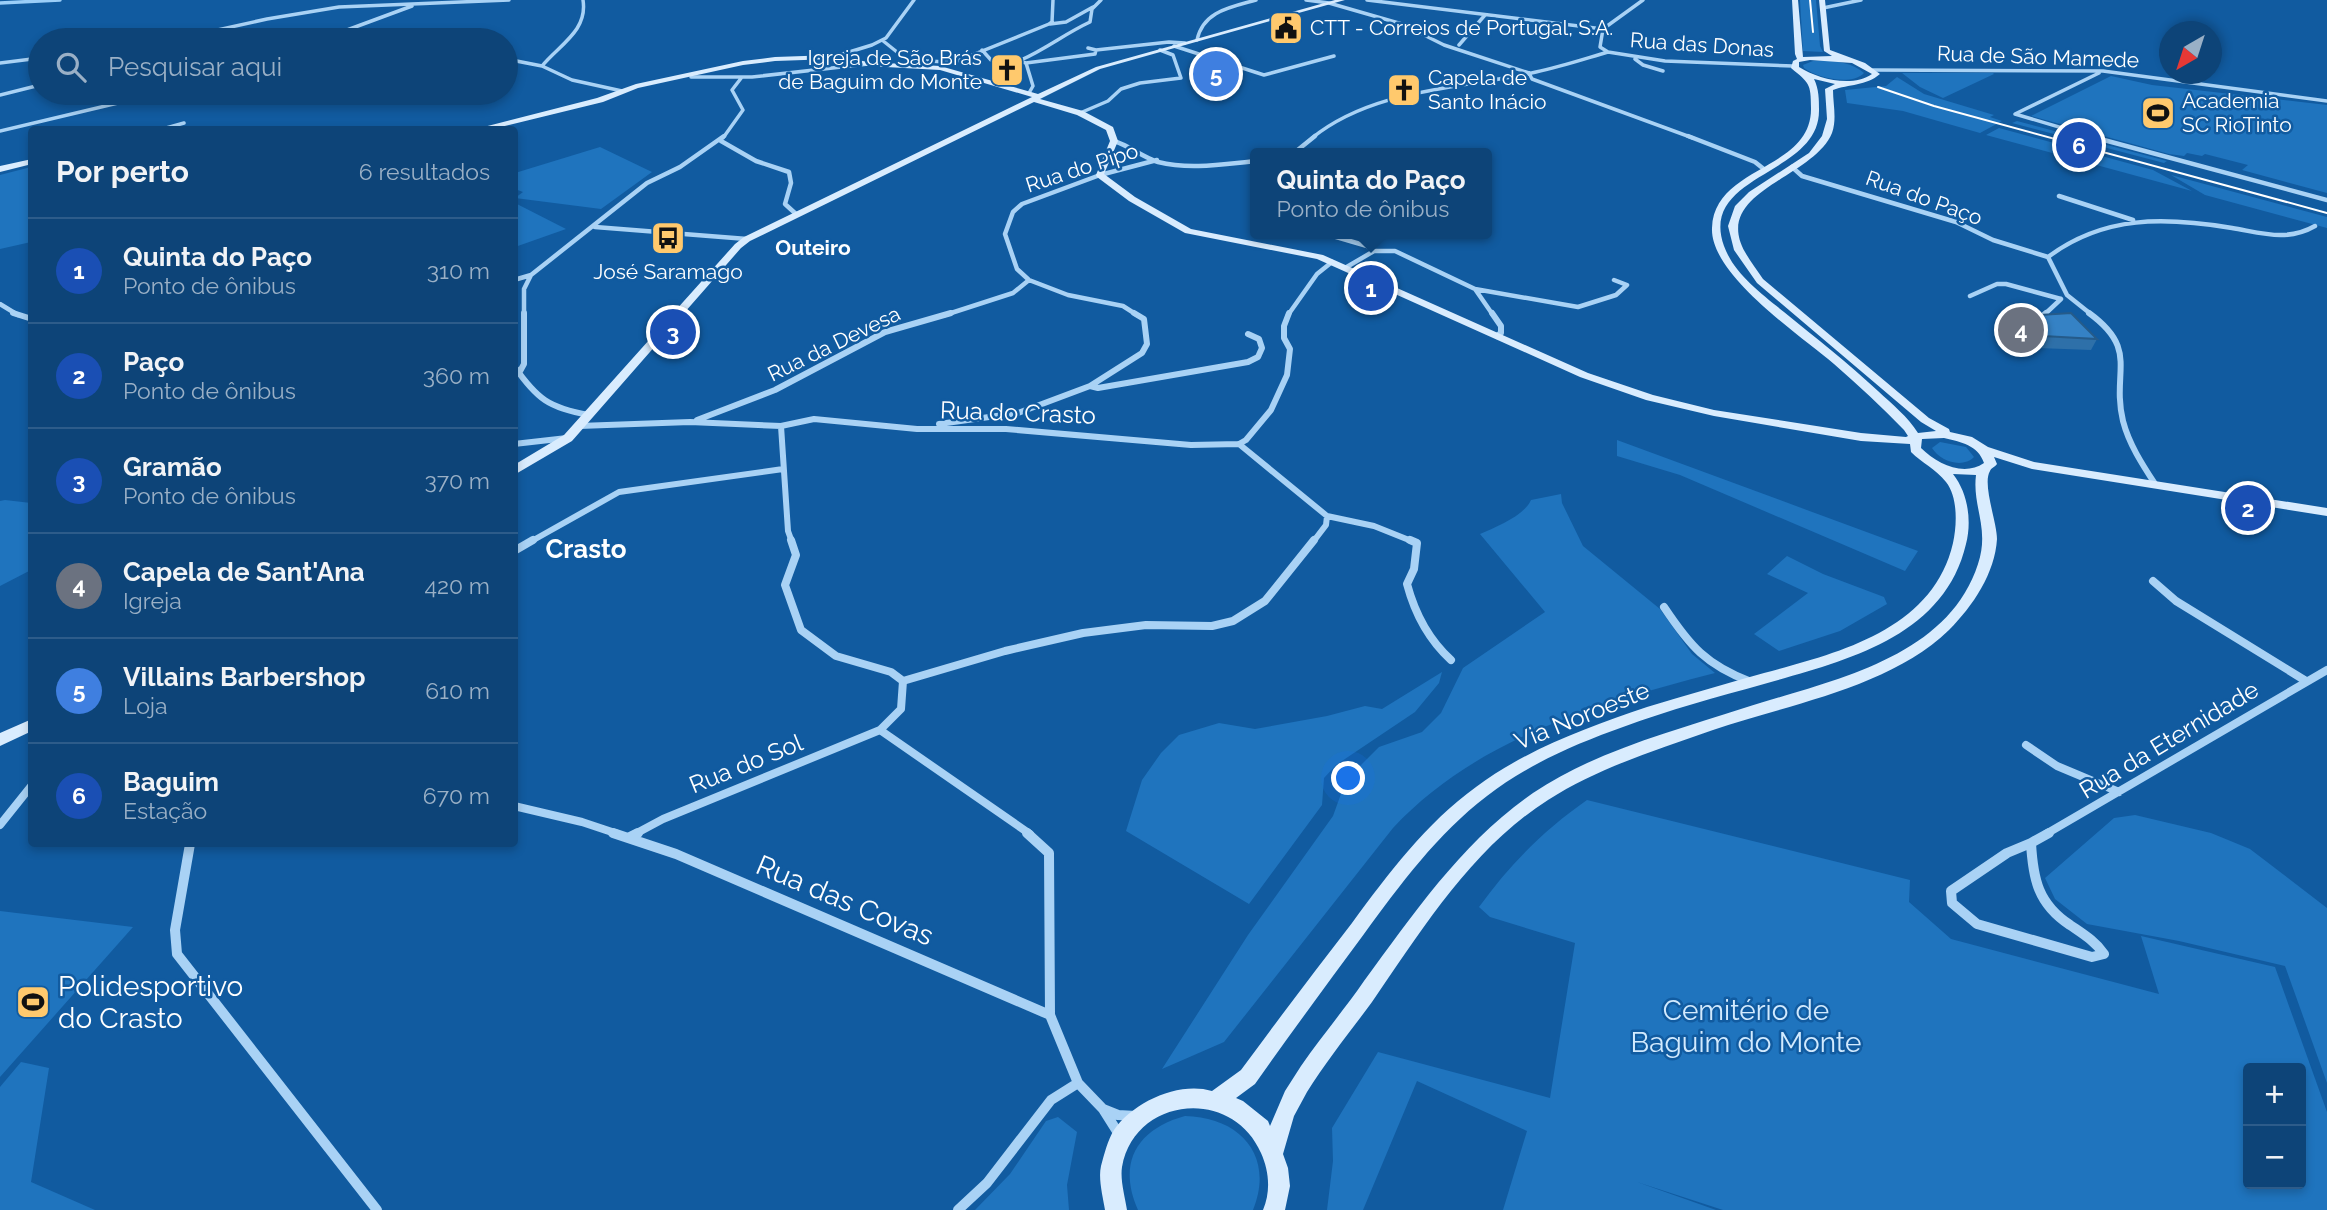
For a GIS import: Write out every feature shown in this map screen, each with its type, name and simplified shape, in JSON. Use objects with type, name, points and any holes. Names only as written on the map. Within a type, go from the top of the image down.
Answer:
[{"type":"main road","points":[[518,469],[568,438],[747,239],[1034,96],[1098,68],[1342,0]]},
{"type":"main road","points":[[1796,0],[1798,54],[1801,59]]},
{"type":"main road","points":[[1805,74],[1846,82],[1868,80],[1876,74],[1873,70],[1827,51],[1822,4]]},
{"type":"main road","points":[[493,126],[600,100],[650,83],[691,77],[752,62],[833,57],[868,64],[940,68],[1034,96],[1080,113],[1111,129],[1114,141],[1100,175],[1132,199],[1188,231],[1305,253],[1332,262],[1584,375],[1650,398],[1714,414],[1903,447],[1956,471],[2032,465]]},
{"type":"main road","points":[[1846,60],[1821,57],[1801,59],[1793,66],[1805,74],[1814,86],[1816,119],[1813,129],[1800,147],[1733,192],[1718,211],[1716,236],[1719,248],[1751,290],[1913,431],[1916,439],[1914,449],[1924,458]]},
{"type":"main road","points":[[1846,82],[1829,89],[1831,120],[1826,138],[1810,155],[1761,186],[1740,209],[1734,227],[1742,256],[1760,281],[1779,298],[1925,420],[1984,449],[2032,465],[2327,512]]},
{"type":"main road","points":[[0,169],[28,162]]},
{"type":"main road","points":[[1861,438],[1903,441],[1932,433],[1956,436]]},
{"type":"main road","points":[[1274,1151],[1285,1112],[1323,1053],[1432,905],[1473,857],[1521,811],[1540,797],[1588,771],[1724,720],[1857,677],[1892,662],[1929,639],[1944,626],[1965,602],[1978,581],[1988,556],[1991,532],[1981,490],[1991,458],[1984,449]]},
{"type":"main road","name":"Via Noroeste","points":[[1216,1100],[1248,1077],[1392,883],[1448,821],[1480,792],[1518,768],[1588,736],[1874,642],[1898,629],[1923,609],[1942,586],[1959,553],[1962,535],[1960,503],[1953,482],[1944,471],[1924,458]]},
{"type":"main road","points":[[0,740],[28,726]]},
{"type":"main road","points":[[1116,1210],[1110,1191],[1111,1163],[1121,1137],[1139,1116],[1162,1103],[1188,1097],[1216,1100],[1240,1111],[1260,1129],[1274,1151],[1280,1178],[1277,1208]]},
{"type":"street","points":[[230,28],[323,9],[379,4],[470,5],[509,0]]},
{"type":"street","points":[[542,66],[582,23],[586,12],[583,0]]},
{"type":"street","points":[[833,57],[882,40],[892,31],[905,6],[913,0]]},
{"type":"street","points":[[1049,24],[1052,22],[1053,0]]},
{"type":"street","points":[[940,68],[1049,24],[1066,22],[1100,0]]},
{"type":"street","points":[[1197,40],[1196,35],[1212,14],[1256,0]]},
{"type":"street","points":[[1306,0],[1329,3],[1402,24],[1444,45],[1529,73],[1532,79],[1580,94],[1755,162],[1765,170]]},
{"type":"street","points":[[1367,0],[1603,29],[1643,0]]},
{"type":"street","points":[[1833,0],[1860,0]]},
{"type":"street","points":[[1822,4],[1860,0]]},
{"type":"street","points":[[353,28],[416,5]]},
{"type":"street","points":[[1023,61],[1044,50],[1063,34],[1090,22],[1093,7]]},
{"type":"street","points":[[1459,45],[1485,15]]},
{"type":"street","points":[[1603,29],[1600,47],[1608,52]]},
{"type":"street","points":[[882,40],[912,61],[950,62]]},
{"type":"street","points":[[1088,48],[1096,50],[1169,42],[1185,43]]},
{"type":"street","points":[[1174,46],[1264,75],[1334,56]]},
{"type":"street","points":[[982,50],[991,60],[1023,61],[1058,61],[1095,54],[1096,50]]},
{"type":"street","points":[[1080,113],[1108,101],[1121,89],[1140,83],[1181,78],[1174,55],[1160,50]]},
{"type":"street","points":[[1300,148],[1331,123],[1377,104],[1405,96],[1529,73],[1608,52]]},
{"type":"street","name":"Rua das Donas","points":[[1608,52],[1635,59],[1793,66]]},
{"type":"street","points":[[1635,59],[1643,65],[1663,71]]},
{"type":"street","points":[[0,63],[28,60]]},
{"type":"street","points":[[518,61],[542,66],[572,80],[622,92]]},
{"type":"street","points":[[1023,61],[1034,96]]},
{"type":"street","points":[[691,77],[742,77],[868,64]]},
{"type":"street","name":"Rua de São Mamede","points":[[1873,70],[2103,71],[2327,101]]},
{"type":"street","points":[[2050,70],[2073,76],[2078,82]]},
{"type":"street","points":[[2103,71],[2015,114],[2028,120],[2327,200]]},
{"type":"street","points":[[518,279],[531,275],[595,227],[647,183],[681,167],[721,141],[743,110],[733,90],[742,77]]},
{"type":"street","points":[[0,93],[28,88]]},
{"type":"street","points":[[0,131],[109,105]]},
{"type":"street","points":[[173,126],[184,123]]},
{"type":"street","points":[[721,141],[756,161],[789,172],[792,184],[785,193],[785,201],[791,212],[796,214]]},
{"type":"street","points":[[1114,141],[1130,145],[1146,158],[1157,160],[1208,166],[1250,162]]},
{"type":"street","name":"Rua do Pipo","points":[[1029,280],[1017,268],[1005,234],[1013,212],[1022,204],[1100,175],[1157,160]]},
{"type":"street","name":"Rua do Paço","points":[[1792,167],[1802,176],[1956,222],[1993,240],[2048,257]]},
{"type":"street","points":[[2059,196],[2120,214],[2134,221]]},
{"type":"street","points":[[2155,484],[2133,451],[2124,428],[2119,398],[2118,343],[2107,328],[2069,297],[2058,281],[2048,257],[2060,246],[2106,227],[2134,221],[2214,225],[2290,237],[2315,226]]},
{"type":"street","points":[[595,227],[747,239]]},
{"type":"street","points":[[1343,239],[1367,246],[1374,251]]},
{"type":"street","points":[[1345,268],[1374,251],[1395,251],[1475,289],[1578,307],[1616,295],[1628,285],[1614,280]]},
{"type":"street","points":[[1332,262],[1317,274],[1289,312],[1284,326],[1284,338],[1290,349],[1287,375],[1271,410],[1246,440],[1239,444],[1254,460],[1295,487],[1327,516],[1374,526],[1417,543],[1414,569],[1406,584],[1433,646],[1451,660]]},
{"type":"street","points":[[518,379],[524,364],[524,289],[531,275]]},
{"type":"street","points":[[917,429],[1018,413],[1090,386],[1142,353],[1147,344],[1144,319],[1123,306],[1068,295],[1029,280]]},
{"type":"street","name":"Rua da Devesa","points":[[690,422],[775,390],[885,332],[1013,293],[1029,280]]},
{"type":"street","points":[[1970,296],[1997,284],[2061,299]]},
{"type":"street","points":[[1475,289],[1501,326],[1501,333],[1497,335]]},
{"type":"street","points":[[2035,321],[2061,299],[2069,297]]},
{"type":"street","points":[[0,304],[10,312],[28,318]]},
{"type":"street","points":[[1090,386],[1098,388],[1235,365],[1258,357],[1262,348],[1259,339],[1248,334]]},
{"type":"street","points":[[518,372],[537,397],[553,408],[589,415]]},
{"type":"street","name":"Rua do Crasto","points":[[579,426],[690,422],[781,426],[814,419],[917,429],[1006,429],[1191,445],[1239,444]]},
{"type":"street","points":[[781,426],[788,531],[796,555],[786,585],[801,630],[836,656],[891,671],[903,681]]},
{"type":"street","points":[[518,444],[568,438]]},
{"type":"street","points":[[518,549],[619,492],[783,468]]},
{"type":"street","points":[[903,681],[1040,642],[1127,627],[1184,625],[1194,629],[1238,619],[1260,606],[1275,592],[1326,525],[1327,516]]},
{"type":"street","points":[[2153,581],[2176,601],[2305,681]]},
{"type":"street","points":[[1664,607],[1705,661],[1717,670],[1752,682]]},
{"type":"street","name":"Rua da Eternidade","points":[[2031,843],[2033,883],[2041,901],[2059,920],[2095,941],[2104,954],[2092,957],[1977,925],[1952,903],[1951,891],[2007,853],[2031,843],[2327,670]]},
{"type":"street","points":[[903,681],[901,709],[880,730],[1038,840],[1049,853],[1050,1015],[1079,1083],[1103,1109],[1121,1137]]},
{"type":"street","name":"Rua do Sol","points":[[628,838],[663,819],[880,730]]},
{"type":"street","points":[[2026,745],[2057,766],[2119,792]]},
{"type":"street","points":[[0,825],[28,790]]},
{"type":"street","name":"Rua das Covas","points":[[518,807],[582,822],[676,854],[1050,1015]]},
{"type":"street","points":[[189,847],[174,930],[177,954],[377,1210]]},
{"type":"street","points":[[958,1210],[987,1184],[1051,1100],[1079,1083]]},
{"type":"street","points":[[1103,1109],[1118,1115],[1139,1116]]},
{"type":"green space","points":[[1800,0],[1816,0],[1820,46],[1823,52],[1803,51]]},
{"type":"green space","points":[[1813,61],[1846,64],[1864,73],[1851,79],[1834,79],[1804,68],[1803,65]]},
{"type":"green space","points":[[1902,73],[1994,74],[1943,98],[1920,87]]},
{"type":"green space","points":[[2111,76],[2152,85],[2327,105],[2327,193],[2242,170],[2248,165],[2205,154],[2169,154],[2031,116]]},
{"type":"green space","points":[[1897,77],[1924,94],[1994,115],[1990,117],[2002,121],[1980,133],[1903,111],[1847,103],[1845,90],[1886,86]]},
{"type":"green space","points":[[2017,121],[2167,161],[2164,163],[2012,123]]},
{"type":"green space","points":[[1999,128],[2153,170],[2192,191],[1986,135]]},
{"type":"green space","points":[[600,147],[652,172],[601,209],[518,198],[523,192],[518,190],[518,172]]},
{"type":"green space","points":[[28,168],[28,243],[0,249],[0,175]]},
{"type":"green space","points":[[2171,175],[2327,217],[2327,228],[2205,195]]},
{"type":"green space","points":[[518,205],[566,229],[518,246]]},
{"type":"green space","points":[[1617,440],[1918,551],[1905,571],[1680,475],[1617,456]]},
{"type":"green space","points":[[1940,442],[1966,447],[1974,457],[1958,463],[1946,460],[1932,448]]},
{"type":"green space","points":[[1561,494],[1562,503],[1583,546],[1660,609],[1692,654],[1715,673],[1584,711],[1501,747],[1462,770],[1426,797],[1393,828],[1224,1042],[1162,1069],[1248,935],[1333,816],[1346,780],[1379,747],[1422,732],[1441,713],[1463,668],[1545,612],[1480,534],[1516,516],[1531,500]]},
{"type":"green space","points":[[0,501],[28,503],[28,572],[0,586]]},
{"type":"green space","points":[[1787,556],[1823,574],[1884,597],[1887,604],[1840,631],[1779,651],[1754,634],[1808,593],[1767,574]]},
{"type":"green space","points":[[1442,672],[1439,683],[1415,712],[1336,765],[1324,778],[1322,805],[1249,904],[1126,831],[1142,780],[1161,753],[1179,735],[1219,723],[1255,729],[1365,706],[1382,709]]},
{"type":"green space","name":"Cemitério de Baguim do Monte","points":[[1587,800],[1910,880],[1909,902],[1951,939],[2159,994],[2141,936],[2275,967],[2327,1112],[2327,1210],[1723,1210],[1637,1182],[1716,1210],[1503,1210],[1527,1131],[1417,1081],[1363,1210],[1327,1210],[1333,1161],[1332,1128],[1378,1052],[1550,1098],[1575,943],[1490,917],[1479,907],[1503,876],[1556,823]]},
{"type":"green space","points":[[2135,815],[2211,833],[2250,849],[2327,908],[2327,1083],[2285,966],[2179,941],[2087,924],[2055,899],[2045,878],[2114,818]]},
{"type":"green space","name":"Polidesportivo do Crasto","points":[[0,911],[133,927],[0,1077]]},
{"type":"green space","points":[[21,1062],[49,1068],[31,1182],[95,1210],[0,1210],[0,1087]]},
{"type":"green space","points":[[1185,1116],[1205,1118],[1222,1124],[1248,1143],[1256,1157],[1259,1173],[1259,1190],[1253,1210],[1138,1210],[1130,1177],[1136,1150],[1143,1139],[1154,1130]]},
{"type":"green space","points":[[1058,1117],[1077,1132],[1067,1185],[1069,1210],[975,1210],[1010,1174],[1046,1121]]},
{"type":"building","points":[[2071,313],[2097,339],[2043,336],[2022,316]]},
{"type":"waterway","points":[[0,3],[60,0]]},
{"type":"tram line","points":[[1810,0],[1813,32]]},
{"type":"tram line","points":[[1878,87],[1934,106],[2327,213]]},
{"type":"place","name":"CTT - Correios de Portugal, S.A.","points":[[1286,28]]},
{"type":"place","name":"Igreja de São Brás de Baguim do Monte","points":[[1007,70]]},
{"type":"place","name":"Villains Barbershop","points":[[1216,74]]},
{"type":"place","name":"Capela de Santo Inácio","points":[[1404,90]]},
{"type":"place","name":"Academia SC RioTinto","points":[[2158,113]]},
{"type":"place","name":"Baguim","points":[[2079,145]]},
{"type":"place","name":"José Saramago","points":[[668,238]]},
{"type":"place","name":"Quinta do Paço","points":[[1371,288]]},
{"type":"place","name":"Capela de Sant'Ana","points":[[2021,330]]},
{"type":"place","name":"Gramão","points":[[673,332]]},
{"type":"place","name":"Paço","points":[[2248,508]]},
{"type":"place","name":"Polidesportivo do Crasto","points":[[33,1002]]},
{"type":"district","name":"Outeiro","points":[[813,248]]},
{"type":"district","name":"Crasto","points":[[586,549]]}]
